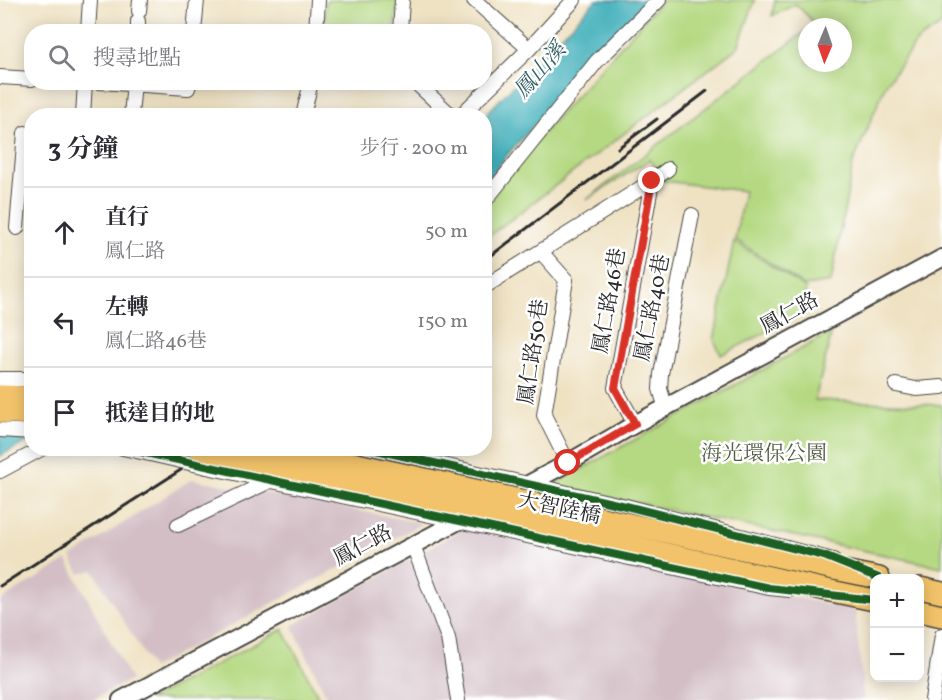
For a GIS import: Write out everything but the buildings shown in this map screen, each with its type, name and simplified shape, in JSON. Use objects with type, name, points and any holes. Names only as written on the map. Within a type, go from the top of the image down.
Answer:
[{"type":"main road","points":[[0,396],[24,397]]},
{"type":"main road","points":[[0,412],[24,414]]},
{"type":"main road","name":"大智陸橋","points":[[320,456],[870,577]]},
{"type":"main road","name":"大智陸橋","points":[[202,458],[870,599]]},
{"type":"main road","points":[[924,589],[942,592]]},
{"type":"main road","points":[[924,612],[942,616]]},
{"type":"street","points":[[88,24],[90,0]]},
{"type":"street","points":[[196,24],[197,0]]},
{"type":"street","points":[[316,24],[318,0]]},
{"type":"street","points":[[400,24],[402,0]]},
{"type":"street","points":[[475,0],[529,49]]},
{"type":"street","points":[[492,85],[574,0]]},
{"type":"street","points":[[492,192],[597,61],[659,0]]},
{"type":"street","points":[[0,77],[24,78]]},
{"type":"street","points":[[83,108],[85,90]]},
{"type":"street","points":[[132,108],[133,90]]},
{"type":"street","points":[[305,108],[309,90]]},
{"type":"street","points":[[424,90],[443,108]]},
{"type":"street","points":[[468,108],[487,90]]},
{"type":"street","points":[[492,282],[668,169]]},
{"type":"street","name":"鳳仁路46巷","points":[[635,424],[615,388],[652,181]]},
{"type":"street","points":[[17,228],[24,194]]},
{"type":"street","name":"鳳仁路40巷","points":[[666,409],[660,389],[661,374],[692,215]]},
{"type":"street","name":"鳳仁路50巷","points":[[541,252],[566,280],[544,415],[568,463]]},
{"type":"street","name":"鳳仁路","points":[[121,700],[568,463],[635,424],[942,258]]},
{"type":"street","points":[[0,379],[24,379]]},
{"type":"street","points":[[896,385],[916,389],[942,387]]},
{"type":"street","points":[[0,430],[24,432]]},
{"type":"street","points":[[0,471],[29,456]]},
{"type":"street","points":[[176,456],[202,458],[270,481],[769,588],[870,599]]},
{"type":"street","points":[[405,456],[626,506],[824,556],[870,576]]},
{"type":"street","points":[[178,525],[270,481]]},
{"type":"street","points":[[412,545],[448,638],[458,700]]},
{"type":"street","points":[[932,700],[942,635]]},
{"type":"shaded area","points":[[192,479],[423,523],[152,668],[93,570],[80,574],[71,557]]},
{"type":"shaded area","points":[[464,528],[855,610],[864,700],[329,700],[292,626]]},
{"type":"shaded area","points":[[67,560],[131,680],[91,700],[0,700],[0,601]]},
{"type":"green space","points":[[326,0],[398,0],[395,24],[324,24]]},
{"type":"green space","points":[[662,0],[755,0],[738,47],[492,234],[492,190]]},
{"type":"green space","points":[[775,0],[942,0],[942,25],[918,40],[886,84],[853,163],[831,282],[804,286],[735,239],[744,191],[664,181],[650,159],[586,200],[798,37],[798,72],[852,72],[852,18],[809,18],[796,4],[772,16]]},
{"type":"green space","points":[[734,241],[806,289],[799,316],[721,355],[714,340]]},
{"type":"green space","name":"海光環保公園","points":[[832,332],[815,400],[942,405],[942,567],[552,485]]},
{"type":"green space","points":[[283,629],[320,700],[149,700]]},
{"type":"water","name":"鳳山溪","points":[[596,0],[646,0],[492,175],[492,108]]},
{"type":"water","points":[[24,400],[24,444],[0,456],[0,413]]},
{"type":"railway","points":[[492,255],[707,91]]},
{"type":"railway","points":[[618,148],[657,119]]},
{"type":"railway","points":[[0,586],[203,456]]},
{"type":"cycle path","points":[[160,456],[769,588],[870,600]]},
{"type":"cycle path","points":[[403,456],[626,506],[824,556],[870,574]]},
{"type":"route","points":[[568,463],[635,424],[615,388],[652,181]]}]
